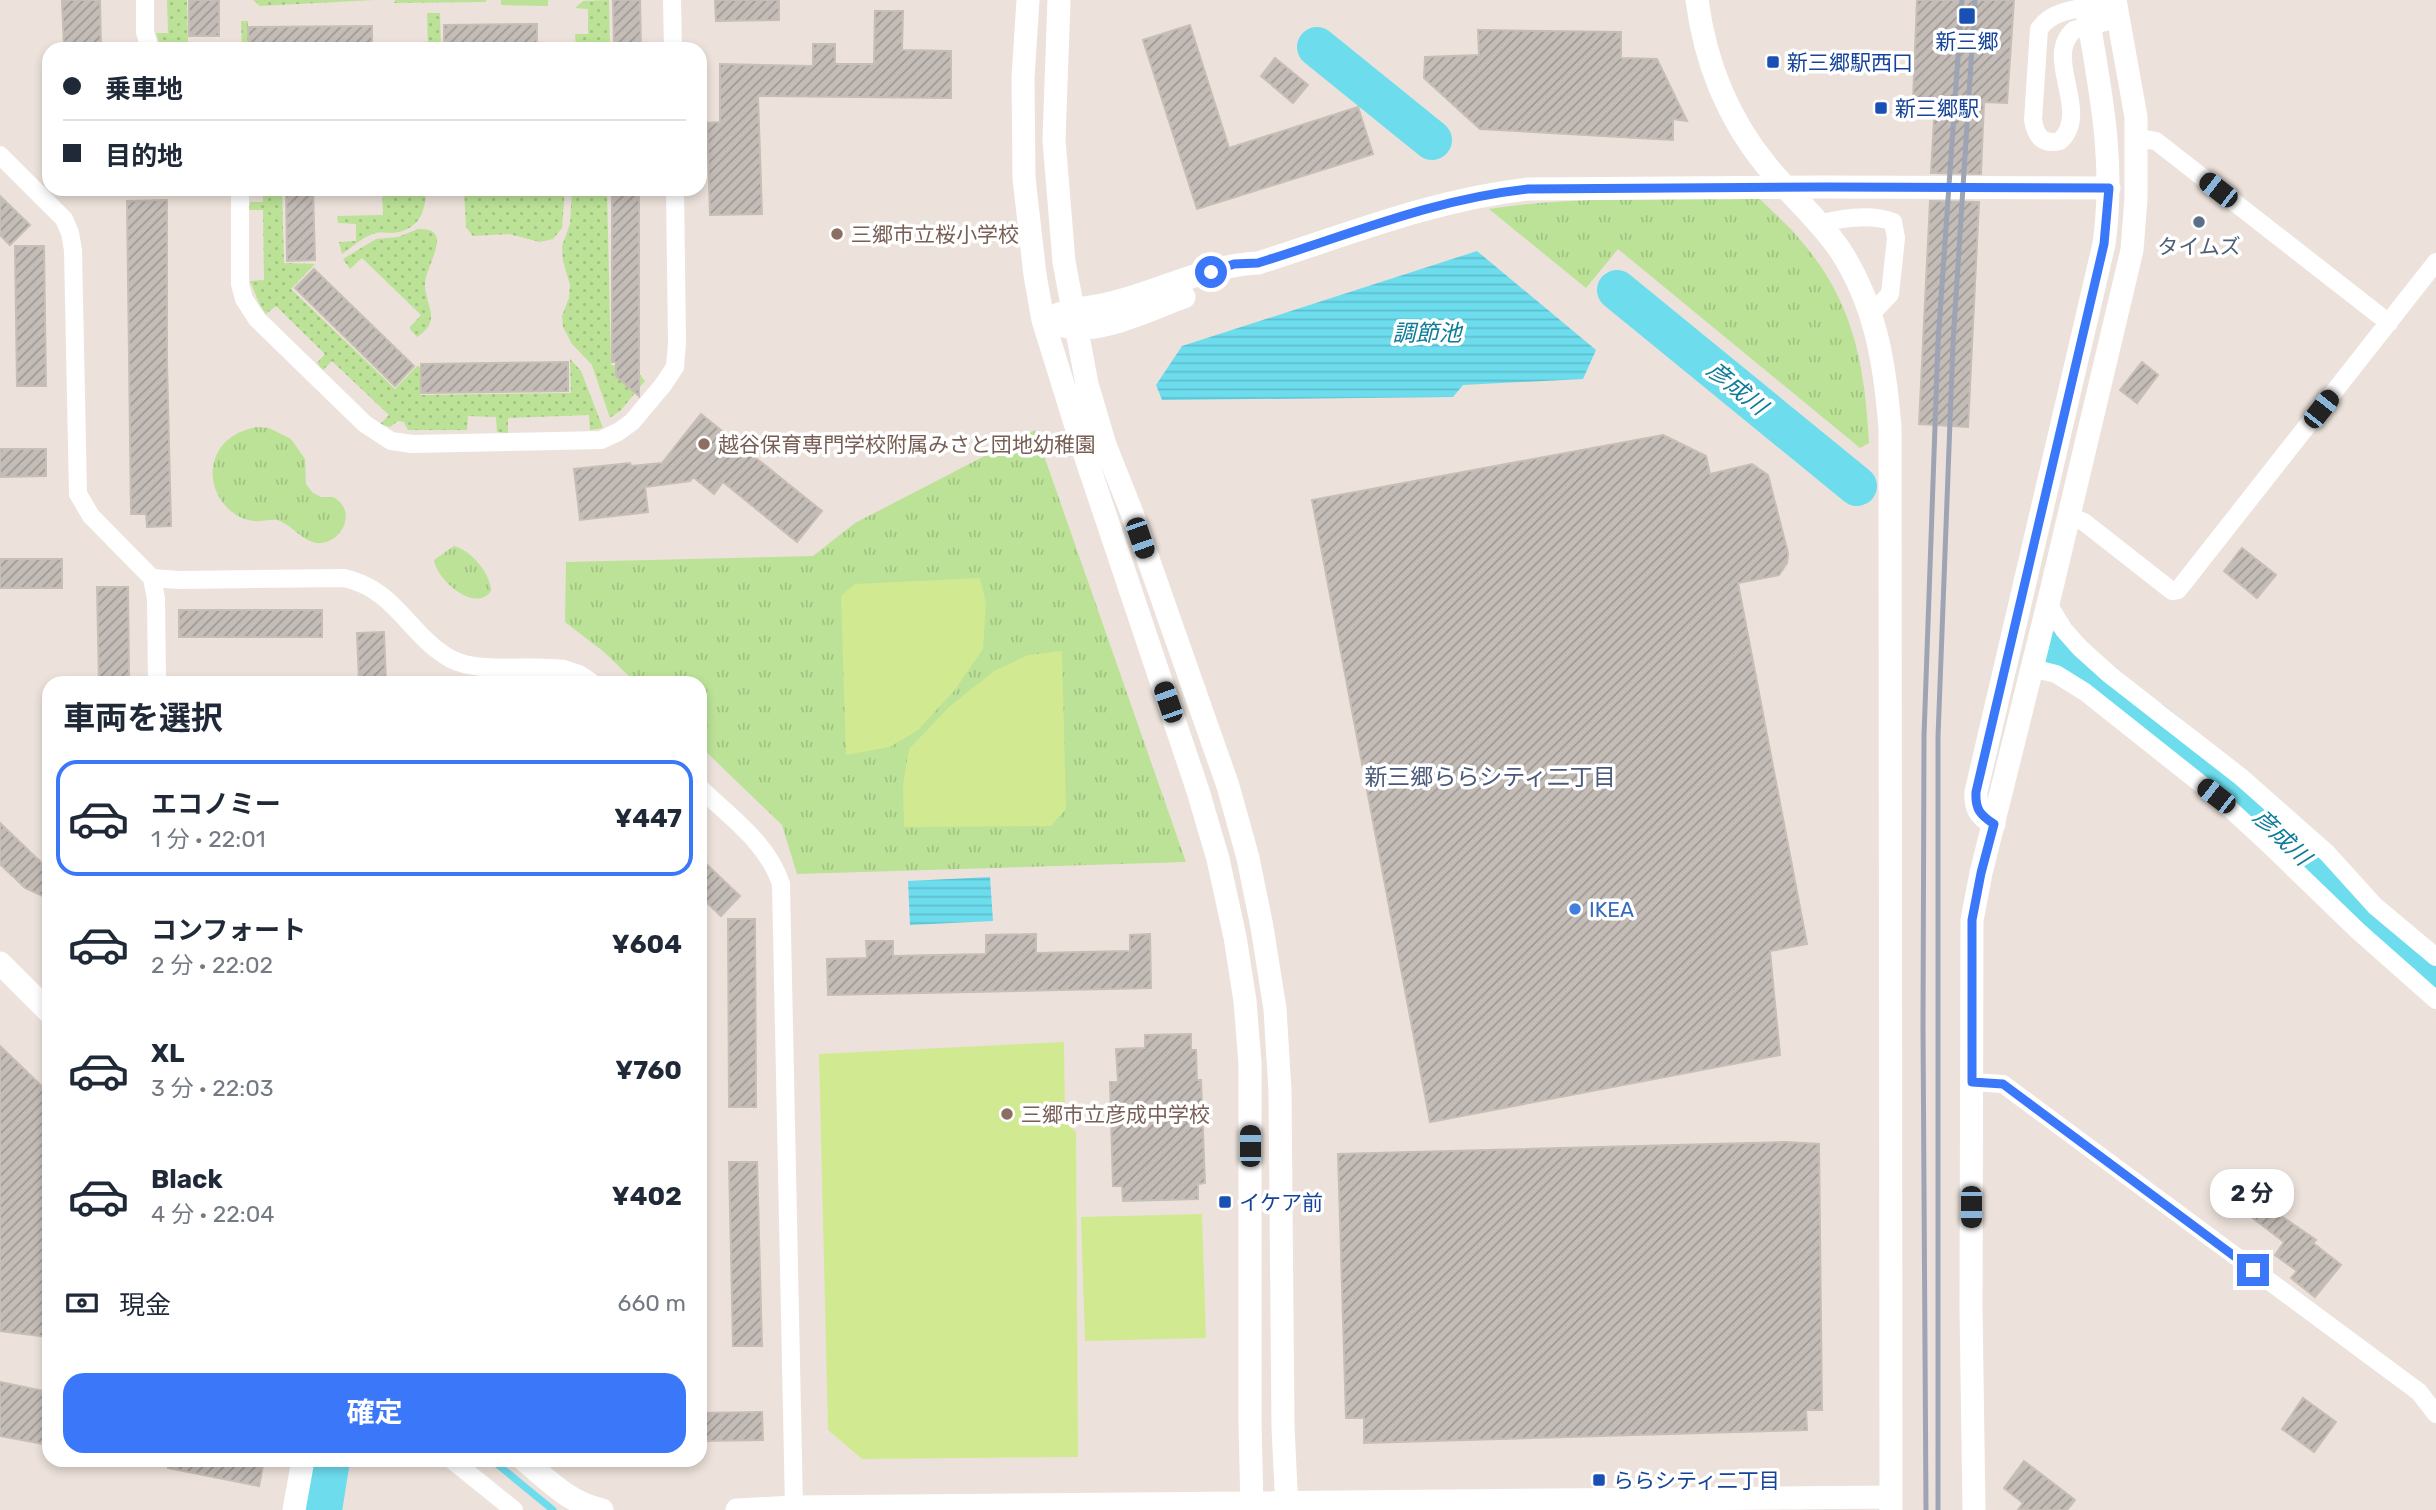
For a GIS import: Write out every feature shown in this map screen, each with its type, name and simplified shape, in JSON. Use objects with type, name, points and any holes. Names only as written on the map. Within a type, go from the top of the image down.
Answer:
[{"type":"street","points":[[145,0],[145,32],[148,42]]},
{"type":"street","points":[[672,0],[673,42]]},
{"type":"street","points":[[1028,0],[1023,78],[1024,178],[1043,320],[1218,859],[1235,937],[1245,1001],[1250,1063],[1252,1507]]},
{"type":"street","points":[[1059,0],[1054,139],[1064,262],[1087,384],[1105,444],[1228,786],[1248,858],[1275,1009],[1287,1507]]},
{"type":"street","points":[[737,1510],[794,1507],[1891,1504],[1890,428],[1886,379],[1880,341],[1871,314],[1840,251],[1820,224],[1766,165],[1741,129],[1725,99],[1710,66],[1702,38],[1697,0]]},
{"type":"street","points":[[1994,824],[1982,817],[1975,806],[1976,792],[2104,244],[2109,188],[2106,127],[2085,0]]},
{"type":"street","points":[[2101,5],[2116,6],[2105,23],[2074,30],[2067,36],[2063,50],[2072,114],[2070,127],[2060,141],[2050,144],[2040,139],[2035,132],[2033,120],[2039,29],[2049,18],[2059,13],[2101,5]]},
{"type":"street","points":[[1974,1510],[1972,920],[1981,873],[2132,250],[2137,138],[2132,87],[2116,6]]},
{"type":"street","points":[[2037,49],[2063,50]]},
{"type":"street","points":[[2137,138],[2156,141],[2389,323]]},
{"type":"street","points":[[0,155],[55,209],[70,233],[78,494],[91,516],[152,578],[156,599],[157,676]]},
{"type":"street","points":[[1043,320],[1075,320],[1106,305],[1234,264],[1258,263],[1441,204],[1504,192],[1825,187],[2109,188]]},
{"type":"street","points":[[240,196],[240,284],[244,299],[257,319],[365,424],[391,441],[412,444],[601,440],[632,422],[675,367],[675,196]]},
{"type":"street","points":[[1820,224],[1835,220],[1882,218],[1893,222],[1896,237],[1890,294],[1871,314]]},
{"type":"street","points":[[2069,516],[2084,522],[2172,591],[2178,590],[2436,262]]},
{"type":"street","points":[[152,578],[344,578],[363,582],[379,591],[436,648],[451,659],[469,666],[564,669],[582,676]]},
{"type":"street","points":[[2048,604],[2064,630],[2080,648],[2110,675],[2241,776],[2327,853],[2375,906],[2436,957]]},
{"type":"street","points":[[2032,668],[2056,674],[2085,692],[2216,796],[2358,931],[2436,1000]]},
{"type":"street","points":[[707,795],[764,849],[781,884],[794,1507]]},
{"type":"street","points":[[0,963],[42,1005]]},
{"type":"street","points":[[1972,1082],[2003,1084],[2419,1392],[2436,1414]]},
{"type":"street","points":[[294,1510],[302,1467]]},
{"type":"street","points":[[462,1467],[514,1510]]},
{"type":"street","points":[[532,1467],[566,1496],[582,1505],[602,1510]]},
{"type":"green space","points":[[167,0],[187,0],[188,42],[159,42],[156,33],[168,33]]},
{"type":"green space","points":[[253,0],[374,0],[260,6]]},
{"type":"green space","points":[[395,0],[487,0],[394,3]]},
{"type":"green space","points":[[501,0],[548,0],[548,6],[501,5]]},
{"type":"green space","points":[[609,0],[610,42],[576,42],[575,34],[588,34],[588,9],[575,8],[583,1]]},
{"type":"green space","points":[[427,13],[440,13],[441,42],[428,42]]},
{"type":"green space","points":[[241,21],[248,21],[248,42],[242,42]]},
{"type":"green space","points":[[263,196],[282,196],[284,263],[315,264],[291,289],[395,389],[417,366],[420,367],[420,395],[571,393],[570,359],[581,371],[603,428],[590,430],[589,415],[508,418],[508,433],[497,432],[496,417],[468,416],[467,430],[408,430],[404,422],[398,421],[390,427],[380,424],[389,415],[332,361],[323,370],[317,363],[325,354],[276,306],[266,314],[260,305],[250,281],[264,280],[263,210],[249,210],[250,202],[263,202]]},
{"type":"green space","points":[[382,196],[425,196],[422,212],[415,224],[402,231],[372,234],[342,254],[339,242],[356,241],[356,224],[338,223],[337,216],[383,215]]},
{"type":"green space","points":[[464,196],[564,196],[562,228],[553,239],[540,242],[509,234],[473,236],[466,227]]},
{"type":"green space","points":[[572,196],[607,196],[611,365],[633,366],[645,381],[621,410],[610,418],[592,365],[572,344],[563,327],[562,316],[569,298],[570,285],[562,246],[570,224]]},
{"type":"green space","points":[[1760,199],[1802,242],[1820,265],[1845,312],[1860,362],[1867,415],[1869,443],[1860,448],[1618,249],[1586,288],[1489,209],[1590,200]]},
{"type":"green space","points":[[418,229],[429,230],[435,234],[437,241],[425,284],[431,319],[425,331],[417,337],[410,327],[421,315],[362,258],[350,269],[343,259],[376,239],[398,237]]},
{"type":"green space","points":[[257,427],[269,428],[291,439],[305,459],[306,484],[313,493],[321,497],[333,497],[340,502],[346,516],[337,536],[316,543],[280,521],[244,519],[221,500],[216,492],[213,472],[220,448],[242,431]]},
{"type":"green space","points":[[1035,430],[1186,862],[797,874],[782,825],[707,753],[707,676],[629,676],[604,652],[565,622],[566,562],[813,556],[855,523]]},
{"type":"green space","points":[[454,546],[467,552],[484,570],[491,591],[484,597],[476,599],[457,591],[436,568],[434,560]]},
{"type":"green space","points":[[980,578],[986,604],[983,649],[954,691],[918,730],[890,747],[846,755],[841,596],[855,584]]},
{"type":"green space","points":[[1062,651],[1066,809],[1051,826],[904,827],[903,785],[909,749],[949,707],[994,671],[1028,655]]},
{"type":"green space","points":[[1064,1042],[1065,1121],[1076,1132],[1078,1457],[862,1459],[828,1430],[819,1054]]},
{"type":"green space","points":[[1202,1214],[1206,1338],[1085,1341],[1081,1217]]},
{"type":"water","name":"調節池","points":[[1477,251],[1596,350],[1583,379],[1463,385],[1453,397],[1162,400],[1156,385],[1182,346]]},
{"type":"water","points":[[990,877],[993,921],[910,925],[908,881]]},
{"type":"building","points":[[62,0],[100,0],[101,42],[64,42]]},
{"type":"building","points":[[189,0],[219,0],[219,36],[189,36]]},
{"type":"building","points":[[613,0],[640,0],[641,42],[614,42]]},
{"type":"building","points":[[715,0],[779,0],[779,20],[716,21]]},
{"type":"building","points":[[1917,0],[2014,0],[2007,103],[1984,102],[1981,174],[1931,173],[1935,101],[1913,100]]},
{"type":"building","points":[[875,11],[903,11],[902,50],[951,51],[951,98],[758,96],[762,214],[710,215],[707,123],[720,122],[720,64],[813,66],[813,44],[835,44],[835,64],[874,64]]},
{"type":"building","points":[[537,24],[537,42],[444,42],[444,25]]},
{"type":"building","points":[[1190,25],[1229,148],[1358,107],[1373,154],[1197,209],[1143,40]]},
{"type":"building","points":[[372,26],[372,42],[249,42],[248,27]]},
{"type":"building","points":[[1478,30],[1621,32],[1621,58],[1657,59],[1687,121],[1673,119],[1673,140],[1480,129],[1424,78],[1425,57],[1479,55]]},
{"type":"building","points":[[1275,58],[1308,85],[1293,103],[1261,76]]},
{"type":"building","points":[[0,196],[30,225],[10,245],[0,235]]},
{"type":"building","points":[[286,196],[313,196],[315,260],[287,261]]},
{"type":"building","points":[[612,196],[639,196],[639,396],[616,376],[616,362],[612,362]]},
{"type":"building","points":[[167,200],[171,526],[147,527],[146,514],[131,514],[127,201]]},
{"type":"building","points":[[1930,201],[1979,202],[1968,427],[1919,424]]},
{"type":"building","points":[[15,246],[44,246],[46,386],[17,386]]},
{"type":"building","points":[[314,269],[414,366],[395,386],[295,288]]},
{"type":"building","points":[[568,362],[568,391],[421,393],[421,364]]},
{"type":"building","points":[[2142,362],[2158,375],[2137,403],[2120,390]]},
{"type":"building","points":[[701,414],[822,511],[797,542],[723,482],[714,494],[693,477],[690,481],[645,487],[648,512],[580,520],[574,469],[630,463],[631,466],[662,463]]},
{"type":"building","points":[[1663,435],[1706,456],[1710,474],[1752,464],[1768,475],[1788,553],[1787,563],[1779,575],[1738,583],[1807,944],[1770,951],[1780,1055],[1430,1122],[1312,500]]},
{"type":"building","points":[[0,449],[46,449],[46,476],[0,477]]},
{"type":"building","points":[[2242,548],[2276,575],[2257,598],[2224,571]]},
{"type":"building","points":[[0,559],[62,559],[62,588],[0,588]]},
{"type":"building","points":[[97,587],[128,587],[129,676],[99,676]]},
{"type":"building","points":[[179,610],[322,610],[322,637],[179,637]]},
{"type":"building","points":[[384,632],[386,676],[359,676],[357,633]]},
{"type":"building","points":[[0,823],[42,863],[42,896],[25,888],[0,864]]},
{"type":"building","points":[[707,865],[740,896],[721,916],[707,903]]},
{"type":"building","points":[[728,919],[755,919],[756,1107],[729,1107]]},
{"type":"building","points":[[1036,934],[1036,953],[1130,951],[1130,935],[1150,934],[1151,988],[828,995],[827,959],[867,958],[866,941],[893,941],[893,956],[986,954],[986,935]]},
{"type":"building","points":[[1191,1034],[1191,1050],[1196,1050],[1197,1080],[1201,1080],[1205,1183],[1198,1184],[1198,1199],[1123,1201],[1122,1186],[1113,1186],[1110,1082],[1118,1082],[1116,1049],[1145,1048],[1145,1035]]},
{"type":"building","points":[[0,1046],[42,1086],[42,1336],[0,1331]]},
{"type":"building","points":[[1785,1142],[1819,1144],[1822,1410],[1806,1410],[1807,1430],[1364,1443],[1364,1418],[1346,1418],[1338,1154]]},
{"type":"building","points":[[729,1162],[757,1162],[762,1346],[733,1346]]},
{"type":"building","points":[[2236,1174],[2278,1206],[2274,1211],[2316,1240],[2313,1243],[2341,1265],[2315,1297],[2291,1278],[2297,1271],[2275,1255],[2284,1242],[2221,1194]]},
{"type":"building","points":[[0,1382],[42,1391],[42,1444],[0,1436]]},
{"type":"building","points":[[2303,1398],[2336,1422],[2314,1452],[2282,1429]]},
{"type":"building","points":[[762,1412],[763,1440],[707,1441],[707,1413]]},
{"type":"building","points":[[2024,1461],[2075,1500],[2067,1510],[2018,1510],[2023,1503],[2004,1488]]},
{"type":"building","points":[[168,1467],[263,1467],[259,1486]]},
{"type":"waterway","name":"彦成川","points":[[1317,47],[1432,140]]},
{"type":"waterway","name":"彦成川","points":[[1617,290],[1857,486]]},
{"type":"waterway","name":"彦成川","points":[[2058,651],[2111,695],[2153,722],[2215,772],[2358,911],[2436,975]]},
{"type":"waterway","points":[[322,1510],[329,1467]]},
{"type":"waterway","points":[[501,1467],[553,1510]]},
{"type":"railway","points":[[1926,1510],[1924,736],[1938,342],[1962,0]]},
{"type":"railway","points":[[1938,1510],[1938,737],[1953,343],[1975,0]]},
{"type":"place","name":"新三郷","points":[[1967,16]]},
{"type":"place","name":"新三郷駅西口","points":[[1773,62]]},
{"type":"place","name":"新三郷駅","points":[[1881,108]]},
{"type":"place","name":"タイムズ","points":[[2199,222]]},
{"type":"place","name":"三郷市立桜小学校","points":[[837,234]]},
{"type":"place","name":"越谷保育専門学校附属みさと団地幼稚園","points":[[704,444]]},
{"type":"place","name":"IKEA","points":[[1575,909]]},
{"type":"place","name":"三郷市立彦成中学校","points":[[1007,1114]]},
{"type":"place","name":"イケア前","points":[[1225,1202]]},
{"type":"place","name":"ららシティ二丁目","points":[[1599,1480]]},
{"type":"district","name":"新三郷ららシティ二丁目","points":[[1490,777]]},
{"type":"route","points":[[1211,272],[1234,264],[1258,263],[1430,206],[1462,198],[1528,189],[2109,188],[2104,244],[1976,792],[1975,806],[1982,817],[1994,824],[1972,920],[1972,1082],[2003,1084],[2253,1270]]}]
